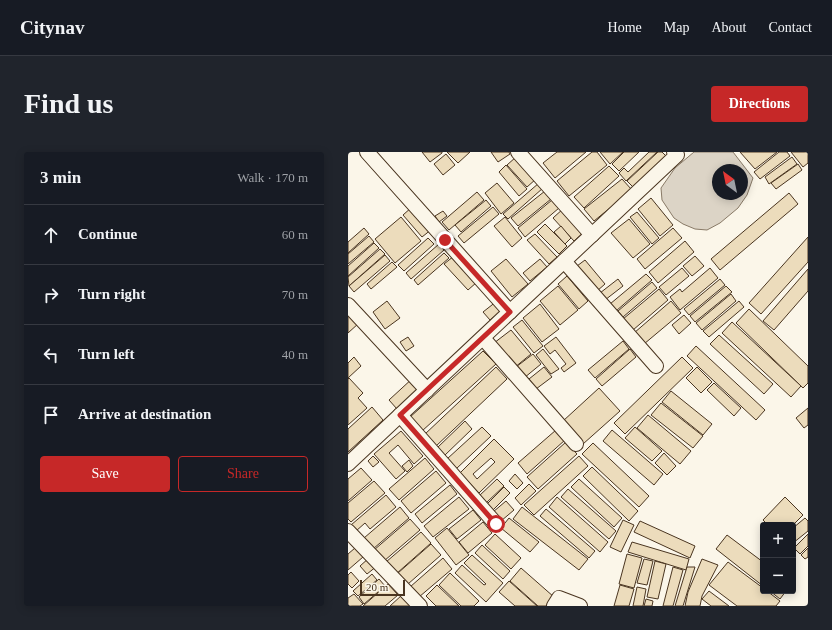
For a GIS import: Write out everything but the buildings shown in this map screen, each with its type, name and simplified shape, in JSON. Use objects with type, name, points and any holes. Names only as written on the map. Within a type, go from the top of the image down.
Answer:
[{"type":"street","points":[[366,152],[510,312]]},
{"type":"street","points":[[518,152],[592,235]]},
{"type":"street","points":[[348,464],[677,155],[674,152]]},
{"type":"street","points":[[564,261],[656,366]]},
{"type":"street","points":[[348,305],[427,390]]},
{"type":"street","points":[[483,338],[576,444]]},
{"type":"street","points":[[400,415],[496,524]]},
{"type":"street","points":[[348,531],[420,606]]},
{"type":"street","points":[[554,606],[559,598],[580,606]]},
{"type":"shaded area","points":[[694,152],[733,152],[742,164],[712,164],[712,200],[744,200],[738,208],[720,223],[707,230],[695,229],[674,218],[662,200],[661,188],[675,168]]},
{"type":"shaded area","points":[[748,172],[753,178],[748,192]]},
{"type":"route","points":[[445,240],[510,312],[400,415],[496,524]]}]
